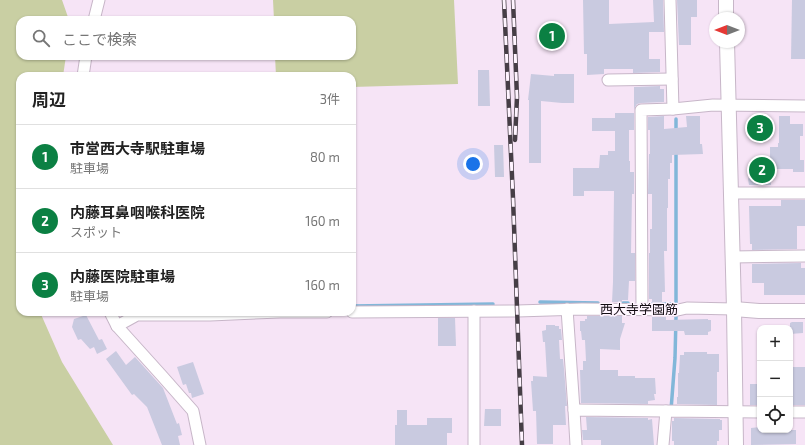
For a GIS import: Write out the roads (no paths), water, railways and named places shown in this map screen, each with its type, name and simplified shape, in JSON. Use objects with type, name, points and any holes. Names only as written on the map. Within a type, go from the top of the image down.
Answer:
[{"type":"street","points":[[95,16],[99,0]]},
{"type":"street","points":[[670,0],[673,109]]},
{"type":"street","points":[[726,0],[726,12]]},
{"type":"street","points":[[727,48],[736,445]]},
{"type":"street","points":[[84,72],[85,60]]},
{"type":"street","points":[[608,80],[672,79]]},
{"type":"street","points":[[642,309],[641,110],[673,109],[713,105],[805,106]]},
{"type":"street","points":[[731,193],[805,193]]},
{"type":"street","points":[[732,257],[805,256]]},
{"type":"street","name":"西大寺学園筋","points":[[356,312],[517,311],[567,309],[678,310],[687,308],[754,311],[805,311]]},
{"type":"street","points":[[567,309],[576,445]]},
{"type":"street","points":[[474,311],[474,445]]},
{"type":"street","points":[[112,316],[117,326],[193,411],[200,445]]},
{"type":"street","points":[[117,326],[134,316]]},
{"type":"street","points":[[574,410],[757,412]]},
{"type":"street","points":[[663,445],[670,411]]},
{"type":"street","points":[[793,412],[805,412]]},
{"type":"waterway","points":[[676,119],[676,132]]},
{"type":"waterway","points":[[651,304],[676,304],[676,150]]},
{"type":"waterway","points":[[540,302],[598,303]]},
{"type":"waterway","points":[[623,303],[628,303]]},
{"type":"waterway","points":[[356,306],[493,304]]},
{"type":"waterway","points":[[671,410],[675,358],[676,317]]},
{"type":"railway","points":[[504,0],[522,445]]},
{"type":"railway","points":[[513,0],[517,97],[515,140]]},
{"type":"place","name":"市営西大寺駅駐車場","points":[[552,36]]},
{"type":"place","name":"内藤医院駐車場","points":[[760,128]]},
{"type":"place","name":"内藤耳鼻咽喉科医院","points":[[762,170]]}]
